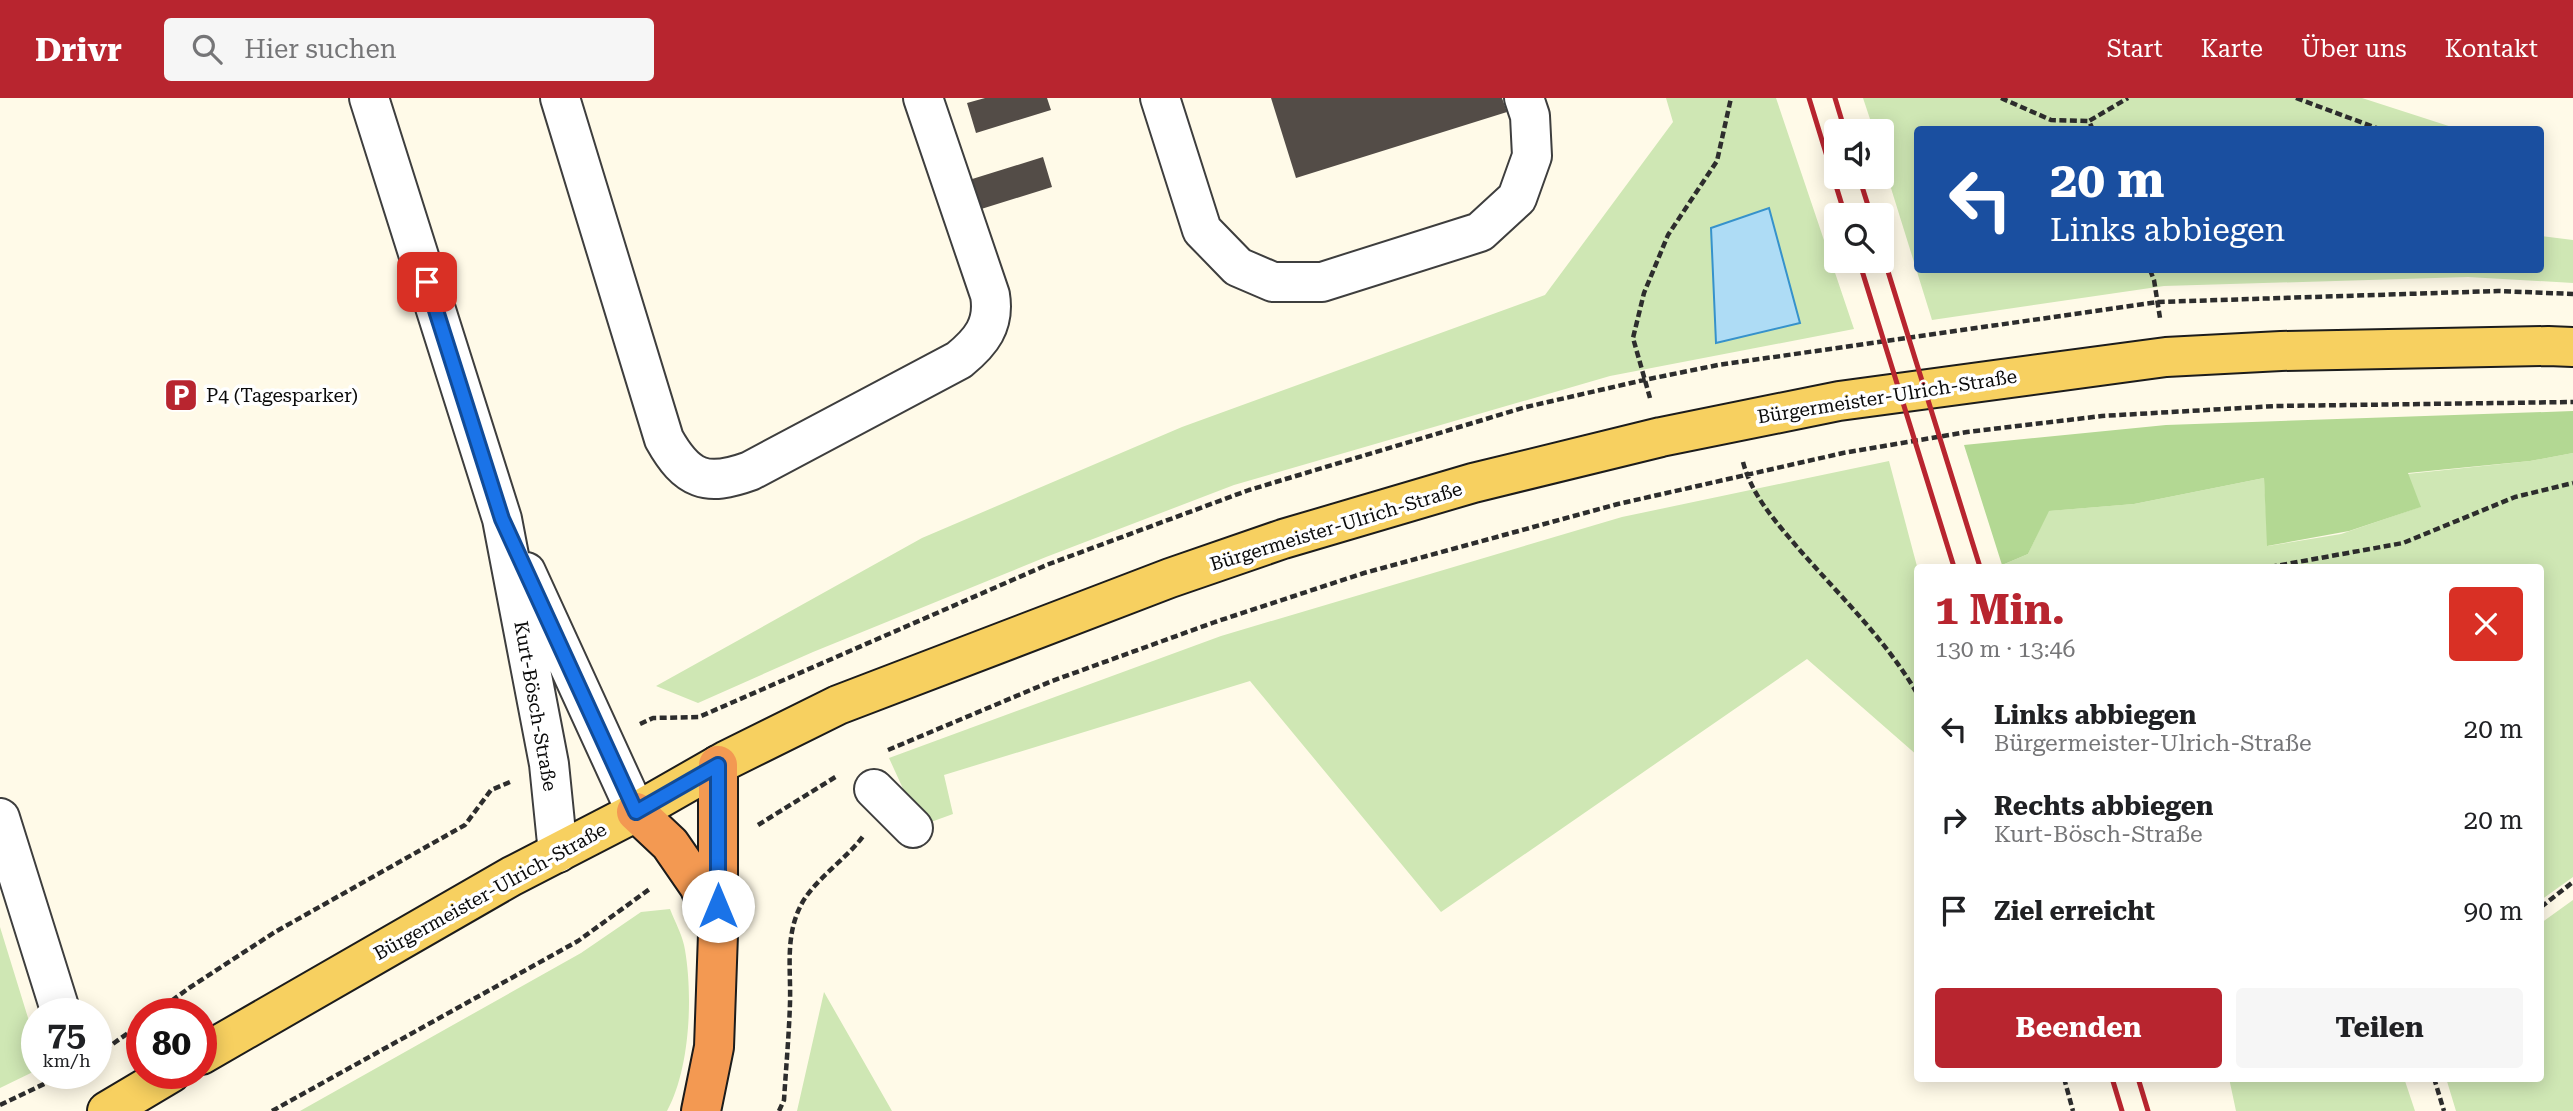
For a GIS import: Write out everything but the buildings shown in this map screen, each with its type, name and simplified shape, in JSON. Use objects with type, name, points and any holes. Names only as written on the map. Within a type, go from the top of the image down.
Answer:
[{"type":"highway","points":[[701,1111],[714,1047],[718,934],[718,765]]},
{"type":"highway","points":[[636,812],[670,845],[699,886],[718,934]]},
{"type":"main road","name":"Bürgermeister-Ulrich-Straße","points":[[217,1046],[500,883],[636,812],[718,765],[838,705],[1170,578],[1283,539],[1473,483],[1732,421],[1839,401],[2166,357],[2281,351],[2573,347]]},
{"type":"main road","points":[[107,1111],[144,1089]]},
{"type":"street","name":"Kurt-Bösch-Straße","points":[[369,98],[502,519],[549,764],[558,853]]},
{"type":"street","points":[[560,98],[664,439],[685,470],[705,480],[727,479],[775,458],[959,360],[975,347],[987,331],[992,308],[990,295],[923,98]]},
{"type":"street","points":[[1160,98],[1202,230],[1238,267],[1273,282],[1322,282],[1479,232],[1517,198],[1532,156],[1530,116],[1524,98]]},
{"type":"street","name":"Kurt-Bösch-Straße","points":[[502,519],[636,812]]},
{"type":"street","points":[[868,775],[913,828]]},
{"type":"street","points":[[0,818],[56,998]]},
{"type":"path","points":[[1661,437],[1633,338],[1644,293],[1668,235],[1717,161],[1731,98]]},
{"type":"path","points":[[2001,98],[2051,120],[2089,121],[2128,98]]},
{"type":"path","points":[[2296,98],[2371,126]]},
{"type":"path","points":[[2089,121],[2091,126]]},
{"type":"path","points":[[2151,273],[2166,357]]},
{"type":"path","points":[[718,848],[1052,681],[1215,622],[1364,573],[1618,504],[1843,453],[1967,432],[2102,416],[2276,406],[2573,402]]},
{"type":"path","points":[[1732,421],[1747,475],[1767,512],[1870,629],[1914,690]]},
{"type":"path","points":[[2287,564],[2403,543],[2515,497],[2573,483]]},
{"type":"path","points":[[604,740],[653,718],[699,717]]},
{"type":"path","points":[[175,998],[275,932],[465,825],[491,790],[549,764]]},
{"type":"path","points":[[779,1111],[784,1100],[790,1004],[790,936],[801,905],[830,871],[854,849],[870,825],[868,775]]},
{"type":"path","points":[[272,1111],[578,941],[624,906],[685,866]]},
{"type":"path","points":[[2544,905],[2573,882]]},
{"type":"path","points":[[2065,1082],[2073,1111]]},
{"type":"path","points":[[2435,1082],[2444,1111]]},
{"type":"path","points":[[0,1105],[34,1089]]},
{"type":"green space","points":[[1666,98],[1776,98],[1824,240],[1824,273],[1835,273],[1854,329],[1610,376],[1234,485],[1046,557],[813,652],[698,703],[656,686],[922,538],[1182,427],[1545,295],[1673,122]]},
{"type":"green space","points":[[1863,98],[2362,98],[2449,126],[1914,126],[1914,262],[1891,189],[1894,189],[1894,119],[1870,119]]},
{"type":"green space","points":[[2544,236],[2573,240],[2573,283],[2468,277],[2164,286],[1932,320],[1917,273],[2544,273]]},
{"type":"green space","points":[[2573,411],[2573,453],[2530,461],[2408,473],[2421,507],[2349,531],[2267,546],[2264,478],[2134,504],[2049,511],[2028,554],[2002,564],[1964,445],[2166,425]]},
{"type":"green space","points":[[2573,453],[2573,877],[2544,898],[2544,564],[2004,564],[2028,554],[2048,511],[2134,504],[2264,478],[2268,546],[2341,534],[2420,507],[2407,474],[2530,461]]},
{"type":"green space","points":[[1889,461],[1916,564],[1914,564],[1914,753],[1807,659],[1441,912],[1250,681],[944,775],[953,814],[920,826],[889,758],[1221,636],[1622,517]]},
{"type":"green space","points":[[2573,900],[2573,1111],[2456,1111],[2447,1082],[2544,1082],[2544,921]]},
{"type":"green space","points":[[670,909],[685,950],[689,1011],[681,1075],[667,1111],[300,1111],[581,953],[641,912]]},
{"type":"green space","points":[[0,927],[22,998],[21,1078],[0,1088]]},
{"type":"green space","points":[[824,992],[892,1111],[797,1111]]},
{"type":"green space","points":[[2230,1082],[2405,1082],[2415,1111],[2236,1111]]},
{"type":"water","points":[[1769,208],[1800,323],[1716,343],[1711,228]]},
{"type":"railway","points":[[1809,98],[1841,203]]},
{"type":"railway","points":[[1835,98],[1841,119]]},
{"type":"railway","points":[[1863,189],[1867,203]]},
{"type":"railway","points":[[1863,273],[1953,564]]},
{"type":"railway","points":[[1888,273],[1979,564]]},
{"type":"railway","points":[[2113,1082],[2122,1111]]},
{"type":"railway","points":[[2139,1082],[2148,1111]]},
{"type":"place","name":"P4 (Tagesparker)","points":[[181,395]]},
{"type":"route","points":[[427,282],[502,519],[636,812],[718,765],[718,906]]}]
